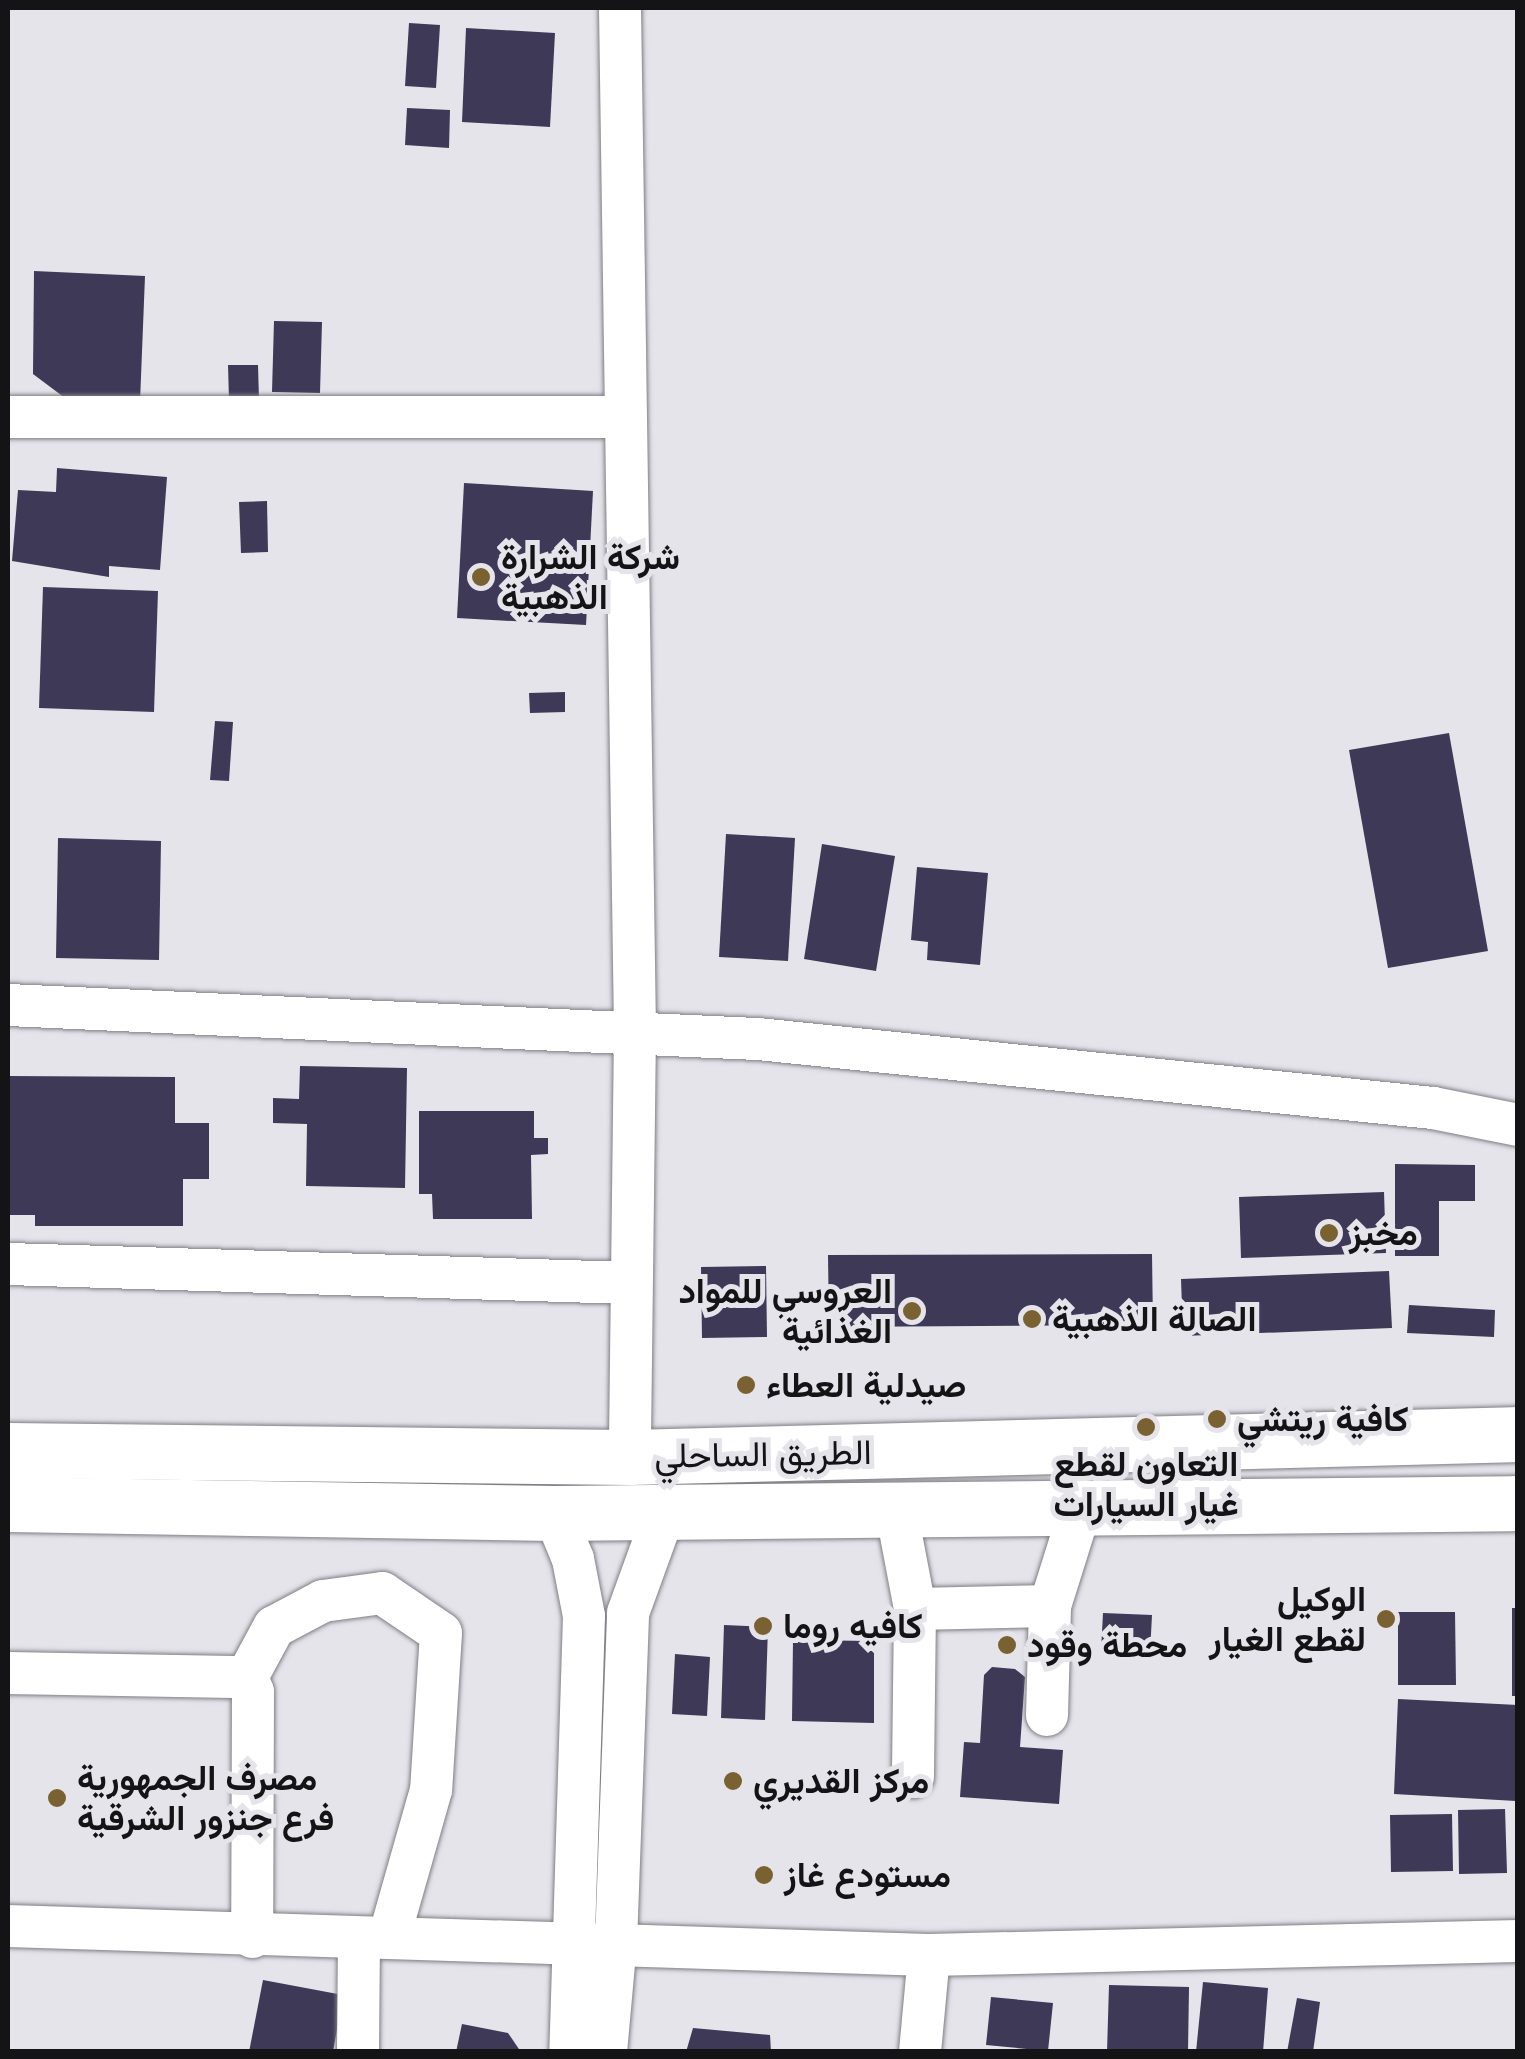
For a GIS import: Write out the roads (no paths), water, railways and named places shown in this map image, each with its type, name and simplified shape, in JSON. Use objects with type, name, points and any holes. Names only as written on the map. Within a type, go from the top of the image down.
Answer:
[{"type":"highway","name":"الطريق الساحلي","points":[[8,1450],[630,1457],[1518,1434]]},
{"type":"highway","name":"الطريق الساحلي","points":[[8,1504],[554,1513],[1518,1503]]},
{"type":"street","points":[[620,8],[622,417],[636,1031],[630,1457]]},
{"type":"street","points":[[8,417],[622,417]]},
{"type":"street","points":[[8,1005],[636,1031],[1393,1104],[1518,1125]]},
{"type":"street","points":[[8,1264],[630,1283]]},
{"type":"street","points":[[1047,1715],[1050,1606],[1082,1508]]},
{"type":"street","points":[[896,1509],[915,1609],[913,1777]]},
{"type":"street","points":[[570,2052],[596,1944],[628,1613],[665,1512]]},
{"type":"street","points":[[554,1513],[584,1616],[596,1944],[606,2052]]},
{"type":"street","points":[[247,1677],[274,1627],[323,1601],[382,1594],[441,1633],[431,1790],[374,1939],[358,2052]]},
{"type":"street","points":[[915,1609],[1050,1606]]},
{"type":"street","points":[[584,1616],[628,1613]]},
{"type":"street","points":[[8,1673],[247,1677]]},
{"type":"street","points":[[247,1677],[253,1692],[252,1936]]},
{"type":"street","points":[[8,1926],[928,1955],[1518,1942]]},
{"type":"street","points":[[920,2052],[928,1955]]},
{"type":"place","name":"شركة الشرارة الذهبية","points":[[481,577]]},
{"type":"place","name":"مخبز","points":[[1329,1233]]},
{"type":"place","name":"العروسي للمواد الغذائية","points":[[912,1311]]},
{"type":"place","name":"الصالة الذهبية","points":[[1032,1319]]},
{"type":"place","name":"صيدلية العطاء","points":[[746,1385]]},
{"type":"place","name":"كافية ريتشي","points":[[1217,1419]]},
{"type":"place","name":"التعاون لقطع غيار السيارات","points":[[1146,1427]]},
{"type":"place","name":"الوكيل لقطع الغيار","points":[[1386,1619]]},
{"type":"place","name":"كافيه روما","points":[[763,1626]]},
{"type":"place","name":"محطة وقود","points":[[1007,1645]]},
{"type":"place","name":"مركز القديري","points":[[733,1781]]},
{"type":"place","name":"مصرف الجمهورية فرع جنزور الشرقية","points":[[57,1798]]},
{"type":"place","name":"مستودع غاز","points":[[764,1875]]}]
